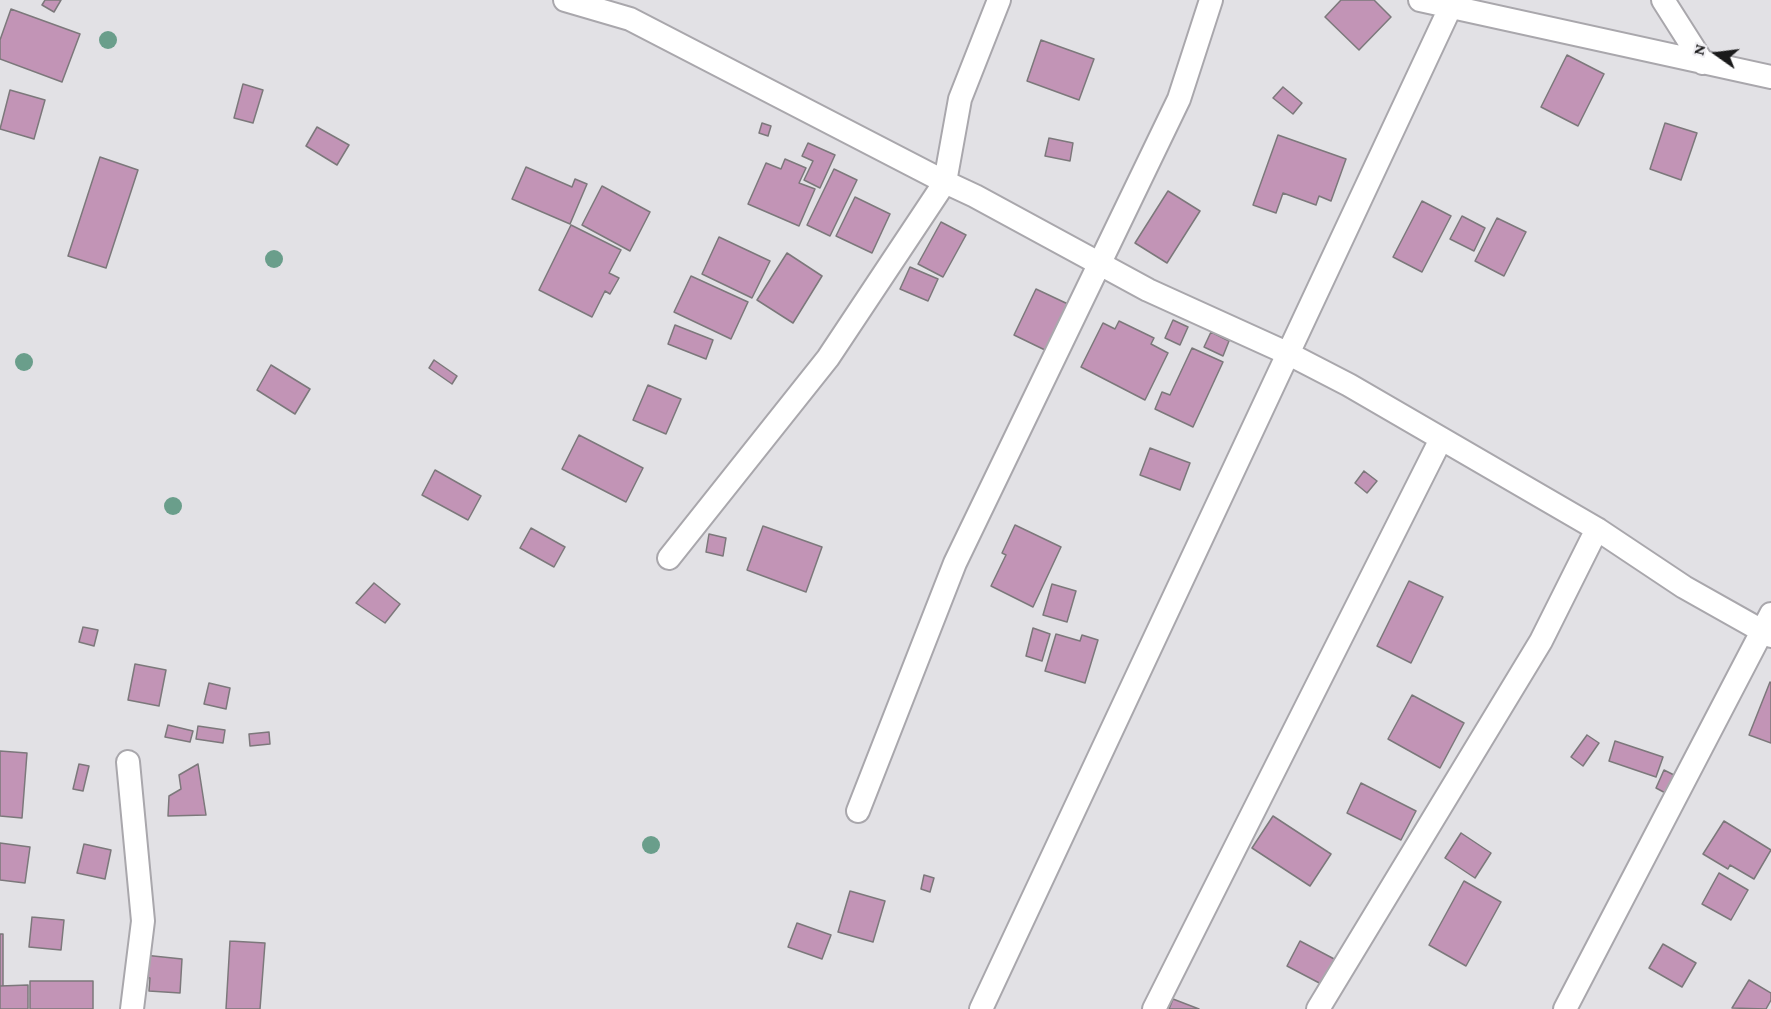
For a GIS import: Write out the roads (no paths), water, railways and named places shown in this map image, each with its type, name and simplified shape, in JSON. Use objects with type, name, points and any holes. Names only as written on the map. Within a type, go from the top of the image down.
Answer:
[{"type":"street","points":[[565,0],[627,10],[1148,290],[1289,354],[1348,385],[1598,529],[1684,587],[1768,627],[1565,1009]]},
{"type":"street","points":[[669,558],[828,358],[945,182],[960,99],[999,0]]},
{"type":"street","points":[[858,811],[955,563],[1179,99],[1211,0]]},
{"type":"street","points":[[1420,0],[1771,77]]},
{"type":"street","points":[[1663,0],[1703,63]]},
{"type":"street","points":[[981,1009],[1450,8]]},
{"type":"street","points":[[1154,1009],[1442,439]]},
{"type":"street","points":[[1318,1009],[1541,641],[1598,529]]},
{"type":"street","points":[[128,762],[143,921],[132,1009]]}]
